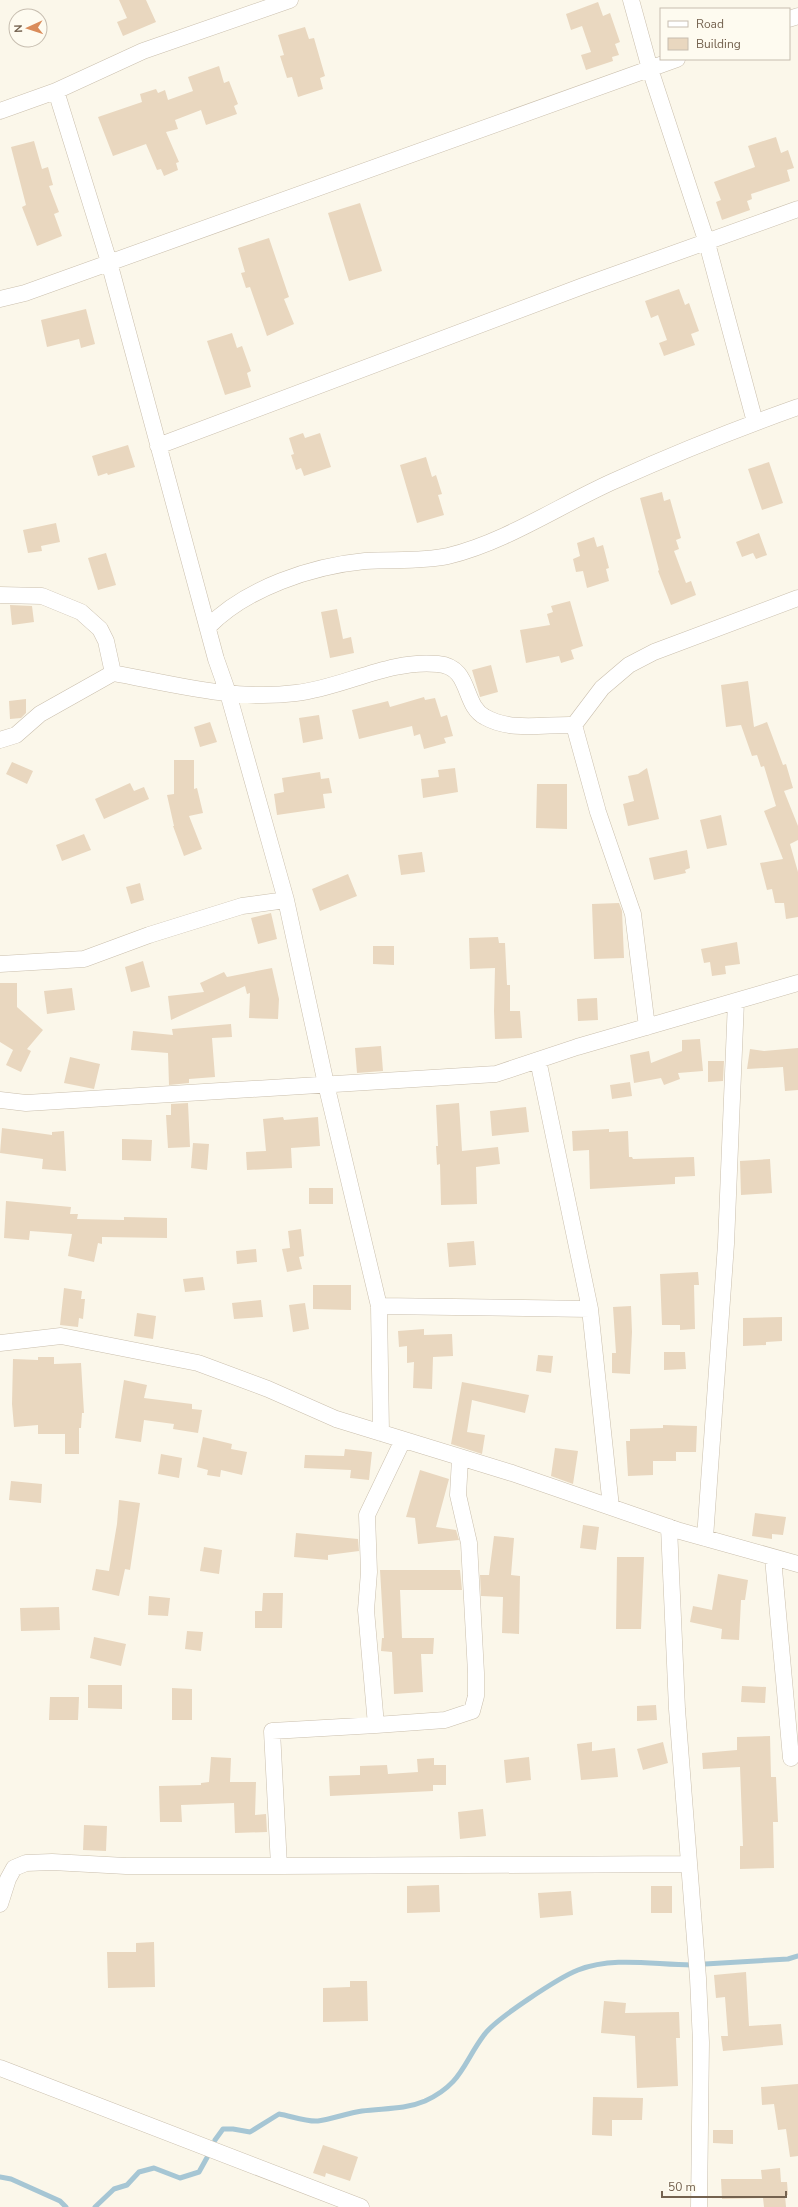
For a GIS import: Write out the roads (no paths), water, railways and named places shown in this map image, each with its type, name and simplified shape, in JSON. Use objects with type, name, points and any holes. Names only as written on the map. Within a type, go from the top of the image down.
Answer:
[{"type":"street","points":[[0,111],[56,91],[143,51],[290,0]]},
{"type":"street","points":[[631,0],[650,69],[707,243],[755,422]]},
{"type":"street","points":[[0,299],[25,293],[675,60]]},
{"type":"street","points":[[56,91],[109,262],[216,659],[228,693],[286,900],[326,1084],[379,1306],[381,1433]]},
{"type":"street","points":[[158,446],[583,286],[707,243],[798,209]]},
{"type":"street","points":[[208,627],[219,615],[257,591],[316,571],[362,562],[447,556],[465,551],[518,529],[613,481],[755,422],[798,406]]},
{"type":"street","points":[[0,595],[42,596],[81,612],[100,630],[106,641],[113,673]]},
{"type":"street","points":[[574,725],[602,688],[629,666],[654,652],[798,598]]},
{"type":"street","points":[[0,740],[16,735],[40,714],[113,673],[228,693],[266,695],[296,693],[345,683],[402,666],[437,664],[446,665],[462,678],[474,707],[483,717],[501,724],[574,725]]},
{"type":"street","points":[[574,725],[598,812],[633,914],[647,1027]]},
{"type":"street","points":[[0,964],[84,959],[149,935],[242,906],[286,900]]},
{"type":"street","points":[[0,1100],[26,1103],[496,1074],[647,1027],[798,983]]},
{"type":"street","points":[[705,1538],[726,1244],[736,1001]]},
{"type":"street","points":[[538,1060],[590,1309],[611,1507]]},
{"type":"street","points":[[379,1306],[590,1309]]},
{"type":"street","points":[[0,1342],[61,1336],[198,1363],[268,1389],[336,1419],[460,1459],[512,1473],[669,1527],[798,1564]]},
{"type":"street","points":[[376,1725],[366,1610],[369,1572],[367,1515],[403,1440]]},
{"type":"street","points":[[279,1866],[272,1731],[445,1720],[472,1711],[476,1696],[476,1673],[469,1543],[458,1495],[460,1459]]},
{"type":"street","points":[[669,1527],[677,1709],[698,1978],[700,2035],[698,2207]]},
{"type":"street","points":[[773,1558],[791,1758]]},
{"type":"street","points":[[0,1904],[8,1879],[14,1868],[26,1863],[52,1862],[126,1866],[689,1864]]},
{"type":"street","points":[[0,2068],[361,2207]]},
{"type":"waterway","points":[[705,1964],[788,1959],[798,1956]]},
{"type":"waterway","points":[[215,2140],[223,2129],[250,2132],[279,2114],[304,2120],[318,2121],[356,2112],[417,2104],[437,2094],[454,2080],[490,2028],[528,1999],[569,1974],[578,1970],[606,1963],[635,1962],[692,1965]]},
{"type":"waterway","points":[[95,2207],[114,2189],[127,2185],[139,2172],[154,2168],[180,2178],[199,2172],[209,2154]]},
{"type":"waterway","points":[[0,2177],[11,2179],[60,2201],[66,2207]]}]
